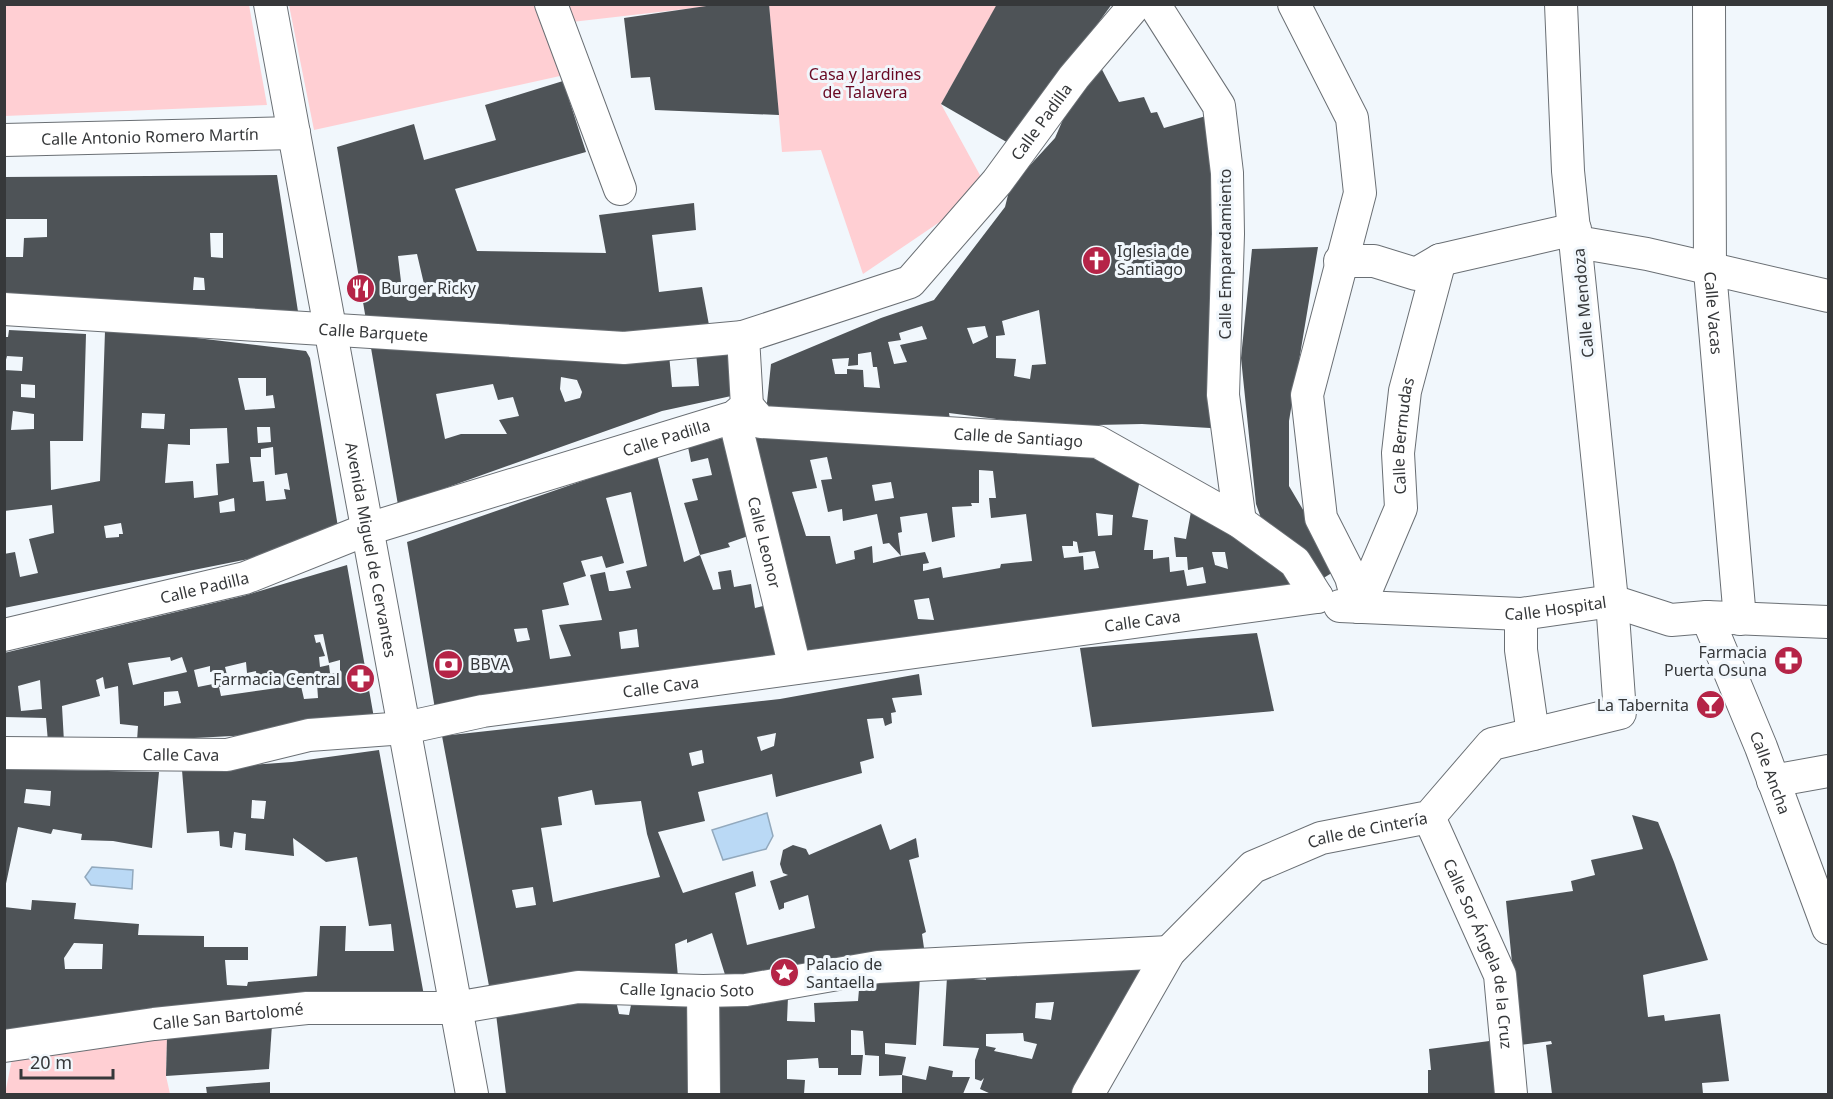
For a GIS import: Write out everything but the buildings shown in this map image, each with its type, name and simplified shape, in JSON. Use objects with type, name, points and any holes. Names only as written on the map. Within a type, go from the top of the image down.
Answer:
[{"type":"street","name":"Avenida Miguel de Cervantes","points":[[270,4],[472,1095]]},
{"type":"street","points":[[550,4],[620,189]]},
{"type":"street","name":"Calle Padilla","points":[[743,337],[910,282],[997,182],[1074,77],[1136,4]]},
{"type":"street","name":"Calle Emparedamiento","points":[[1154,4],[1219,106],[1227,173],[1228,234],[1223,395],[1240,522]]},
{"type":"street","points":[[1294,4],[1352,118],[1360,194],[1340,261],[1307,395],[1322,518],[1351,577],[1359,607]]},
{"type":"street","name":"Calle Mendoza","points":[[1560,4],[1568,171],[1612,601]]},
{"type":"street","name":"Calle Vacas","points":[[1708,4],[1710,271],[1740,619]]},
{"type":"street","name":"Calle Antonio Romero Martín","points":[[4,140],[294,134]]},
{"type":"street","points":[[1340,261],[1374,261],[1416,274],[1440,260],[1576,235],[1710,271],[1828,296]]},
{"type":"street","name":"Calle Bermudas","points":[[1359,607],[1401,508],[1398,453],[1405,391],[1440,260]]},
{"type":"street","name":"Calle Barquete","points":[[4,309],[331,332],[624,348],[743,337]]},
{"type":"street","points":[[740,412],[743,337]]},
{"type":"street","name":"Calle Padilla","points":[[4,635],[245,578],[368,530],[740,412]]},
{"type":"street","name":"Calle de Santiago","points":[[740,412],[761,422],[1098,442],[1240,522],[1295,562],[1317,597]]},
{"type":"street","name":"Calle Leonor","points":[[740,412],[795,668]]},
{"type":"street","name":"Calle Hospital","points":[[1317,597],[1334,606],[1521,614],[1612,601],[1671,620],[1707,617],[1828,622]]},
{"type":"street","name":"Calle Cava","points":[[4,753],[227,755],[309,735],[405,728],[483,711],[1317,597]]},
{"type":"street","name":"Calle de Cintería","points":[[1088,1095],[1169,952],[1253,867],[1321,838],[1429,817],[1492,744],[1620,713],[1612,601]]},
{"type":"street","points":[[1521,614],[1521,650],[1533,734]]},
{"type":"street","name":"Calle Ancha","points":[[1707,617],[1773,781],[1828,928]]},
{"type":"street","points":[[1773,781],[1828,771]]},
{"type":"street","name":"Calle Sor Ángela de la Cruz","points":[[1429,817],[1500,975],[1511,1095]]},
{"type":"street","name":"Calle Ignacio Soto","points":[[455,1008],[579,987],[746,990],[878,968],[1169,952]]},
{"type":"street","points":[[703,991],[704,1095]]},
{"type":"street","name":"Calle San Bartolomé","points":[[4,1046],[154,1024],[307,1008],[455,1008]]},
{"type":"green space","points":[[4,5],[249,5],[267,105],[5,116]]},
{"type":"green space","points":[[289,5],[544,5],[569,74],[314,130]]},
{"type":"green space","points":[[556,5],[720,5],[563,23]]},
{"type":"green space","name":"Casa y Jardines de Talavera","points":[[769,5],[997,5],[941,104],[981,177],[956,211],[863,274],[821,150],[782,152]]},
{"type":"green space","points":[[167,1037],[166,1076],[170,1094],[5,1094],[12,1059]]},
{"type":"water","points":[[767,813],[773,836],[766,849],[723,860],[712,830]]},
{"type":"water","points":[[92,867],[133,870],[132,889],[91,885],[85,877]]},
{"type":"place","name":"Iglesia de Santiago","points":[[1096,260]]},
{"type":"place","name":"Burger Ricky","points":[[360,288]]},
{"type":"place","name":"Farmacia Puerta Osuna","points":[[1788,661]]},
{"type":"place","name":"BBVA","points":[[449,664]]},
{"type":"place","name":"Farmacia Central","points":[[361,679]]},
{"type":"place","name":"La Tabernita","points":[[1710,705]]},
{"type":"place","name":"Palacio de Santaella","points":[[785,973]]}]
